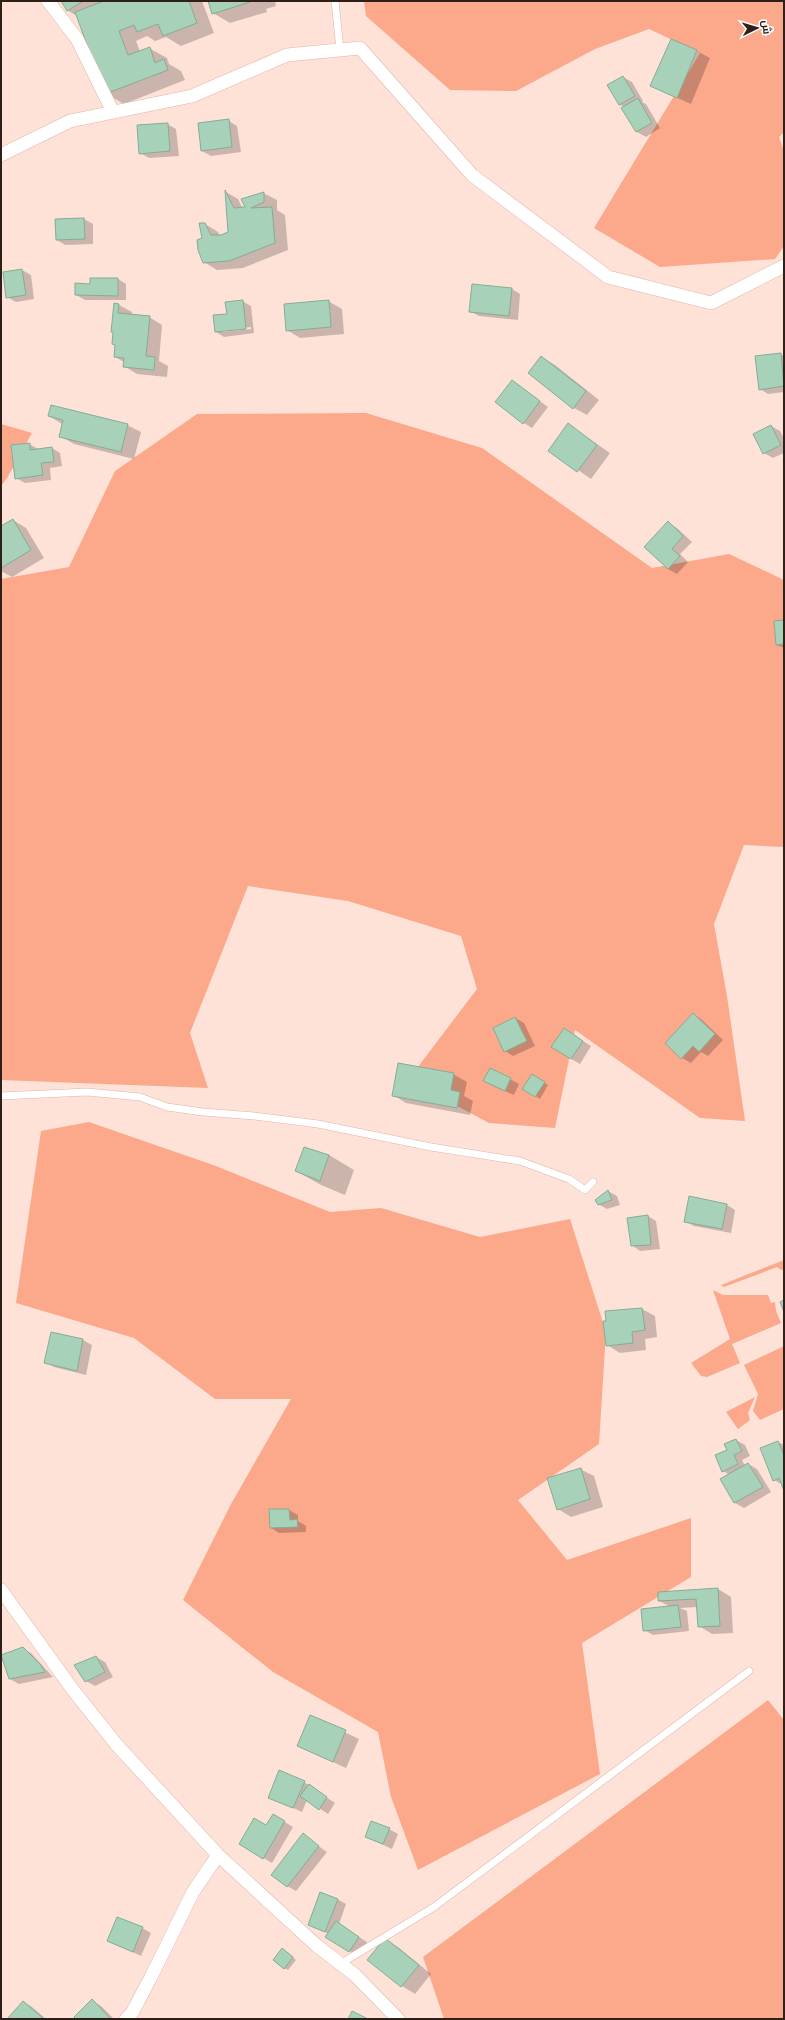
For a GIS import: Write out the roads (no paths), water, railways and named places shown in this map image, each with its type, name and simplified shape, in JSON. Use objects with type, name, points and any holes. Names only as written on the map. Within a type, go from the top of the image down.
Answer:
[{"type":"street","points":[[48,1],[77,39],[113,112]]},
{"type":"street","points":[[1,155],[70,121],[192,96],[288,54],[360,48],[472,175],[608,277],[711,303],[784,266]]},
{"type":"street","points":[[1,1590],[74,1690],[116,1744],[218,1855],[316,1945],[355,1975],[387,2005],[398,2019]]},
{"type":"street","points":[[126,2019],[132,2013],[193,1892],[218,1855]]},
{"type":"lane","points":[[335,1],[340,50]]},
{"type":"lane","points":[[1,1096],[87,1092],[140,1097],[167,1107],[318,1124],[431,1147],[520,1161],[569,1179],[585,1190],[593,1182]]},
{"type":"lane","points":[[340,1964],[434,1907],[748,1671]]}]
